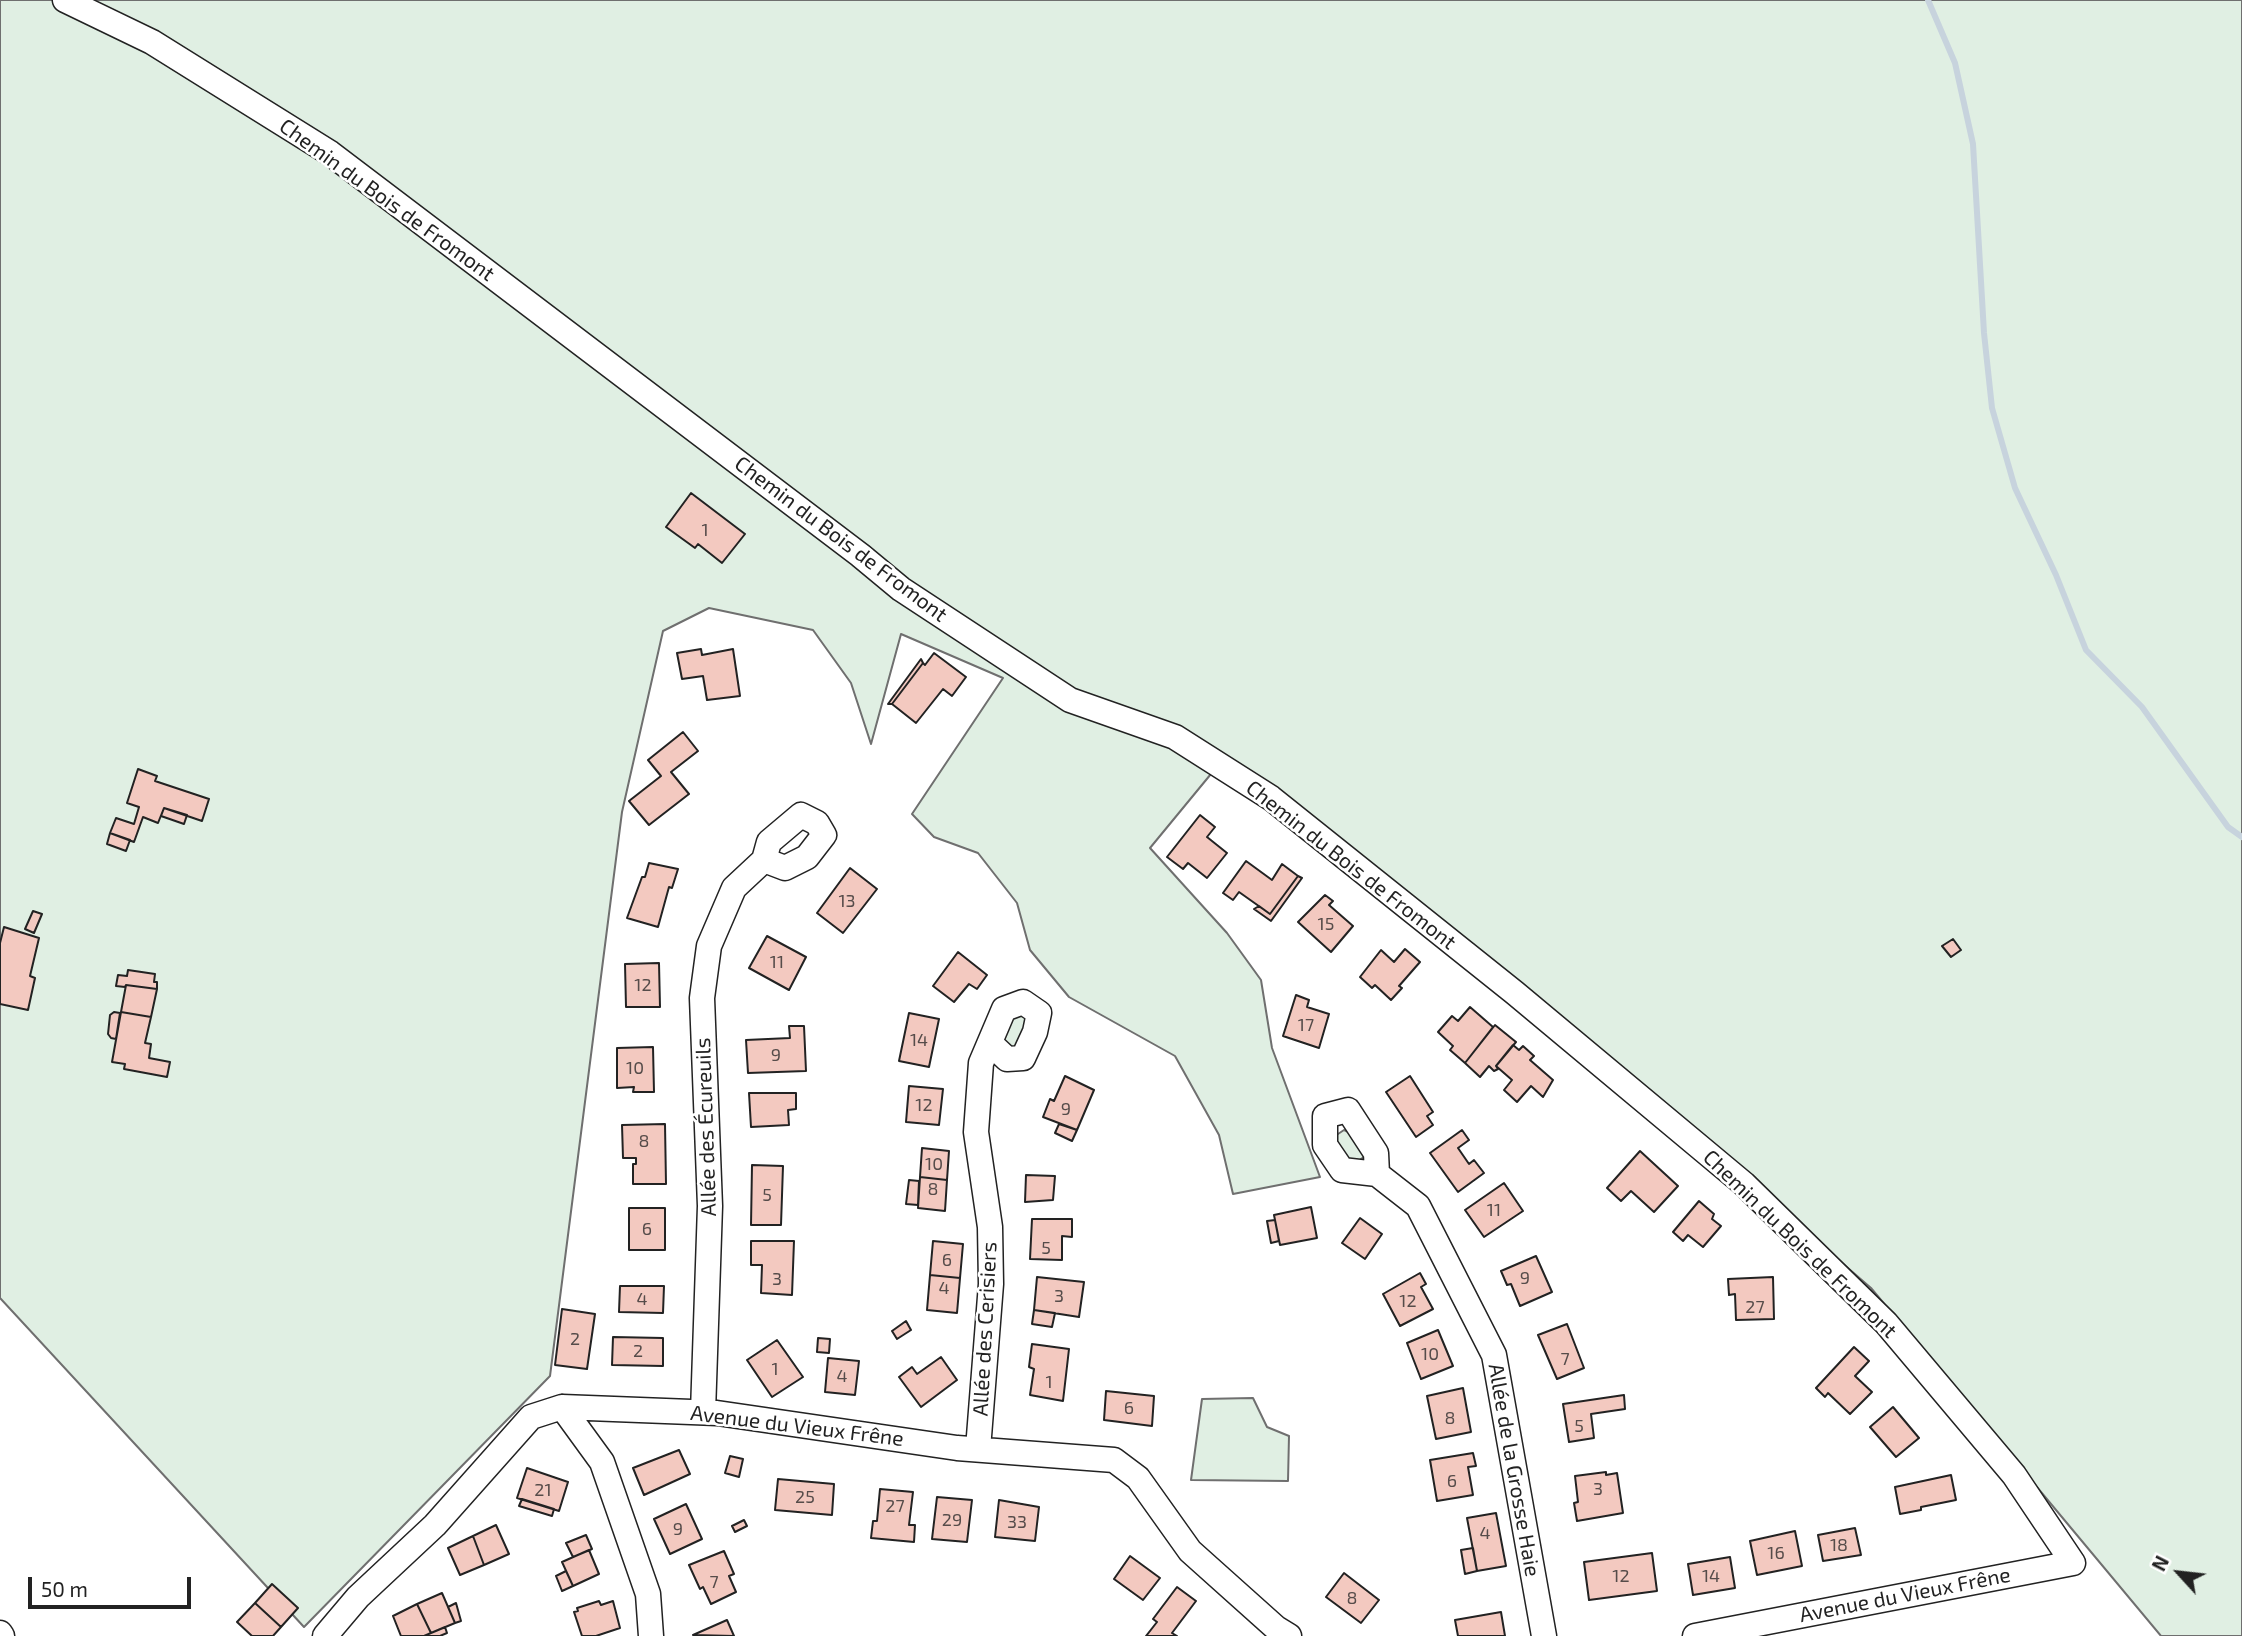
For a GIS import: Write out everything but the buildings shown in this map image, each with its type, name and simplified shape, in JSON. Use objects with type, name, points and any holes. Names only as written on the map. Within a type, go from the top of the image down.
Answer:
[{"type":"street","name":"Chemin du Bois de Fromont","points":[[65,0],[152,42],[331,153],[901,589],[1070,700],[1175,737],[1271,798],[1515,993],[1744,1184],[1886,1324],[2014,1475],[2073,1563]]},
{"type":"street","name":"Allée des Écureuils","points":[[703,1412],[710,1206],[702,998],[709,946],[734,888],[764,860]]},
{"type":"street","name":"Allée des Cerisiers","points":[[978,1449],[991,1284],[990,1227],[976,1132],[981,1063],[989,1043]]},
{"type":"street","name":"Allée de la Grosse Haie","points":[[1377,1174],[1418,1206],[1494,1355],[1544,1636]]},
{"type":"street","name":"Avenue du Vieux Frêne","points":[[325,1636],[358,1598],[435,1525],[531,1417],[562,1407],[703,1412],[978,1449],[1114,1460],[1138,1478],[1190,1551],[1276,1628],[1289,1636]]},
{"type":"street","points":[[562,1407],[601,1462],[648,1594],[651,1636]]},
{"type":"street","name":"Avenue du Vieux Frêne","points":[[1695,1636],[2073,1563]]},
{"type":"green space","points":[[0,0],[2242,0],[2242,1636],[2161,1636],[1871,1288],[1648,1095],[1220,763],[1150,848],[1227,933],[1261,980],[1272,1048],[1320,1177],[1233,1194],[1219,1135],[1175,1056],[1069,997],[1030,950],[1017,903],[978,853],[934,837],[912,814],[1003,678],[901,634],[871,744],[851,683],[813,630],[709,608],[663,631],[622,812],[550,1376],[304,1627],[0,1298]]},
{"type":"green space","points":[[1014,1015],[1025,1015],[1028,1025],[1021,1043],[1012,1048],[1003,1044],[1002,1036]]},
{"type":"green space","points":[[1344,1130],[1357,1136],[1365,1156],[1356,1163],[1344,1156],[1338,1145],[1335,1136]]},
{"type":"green space","points":[[1253,1398],[1267,1427],[1289,1436],[1288,1481],[1191,1480],[1202,1399]]},
{"type":"waterway","points":[[1928,0],[1955,63],[1973,144],[1984,333],[1992,408],[2015,488],[2056,575],[2086,650],[2142,707],[2228,827],[2242,837]]}]
